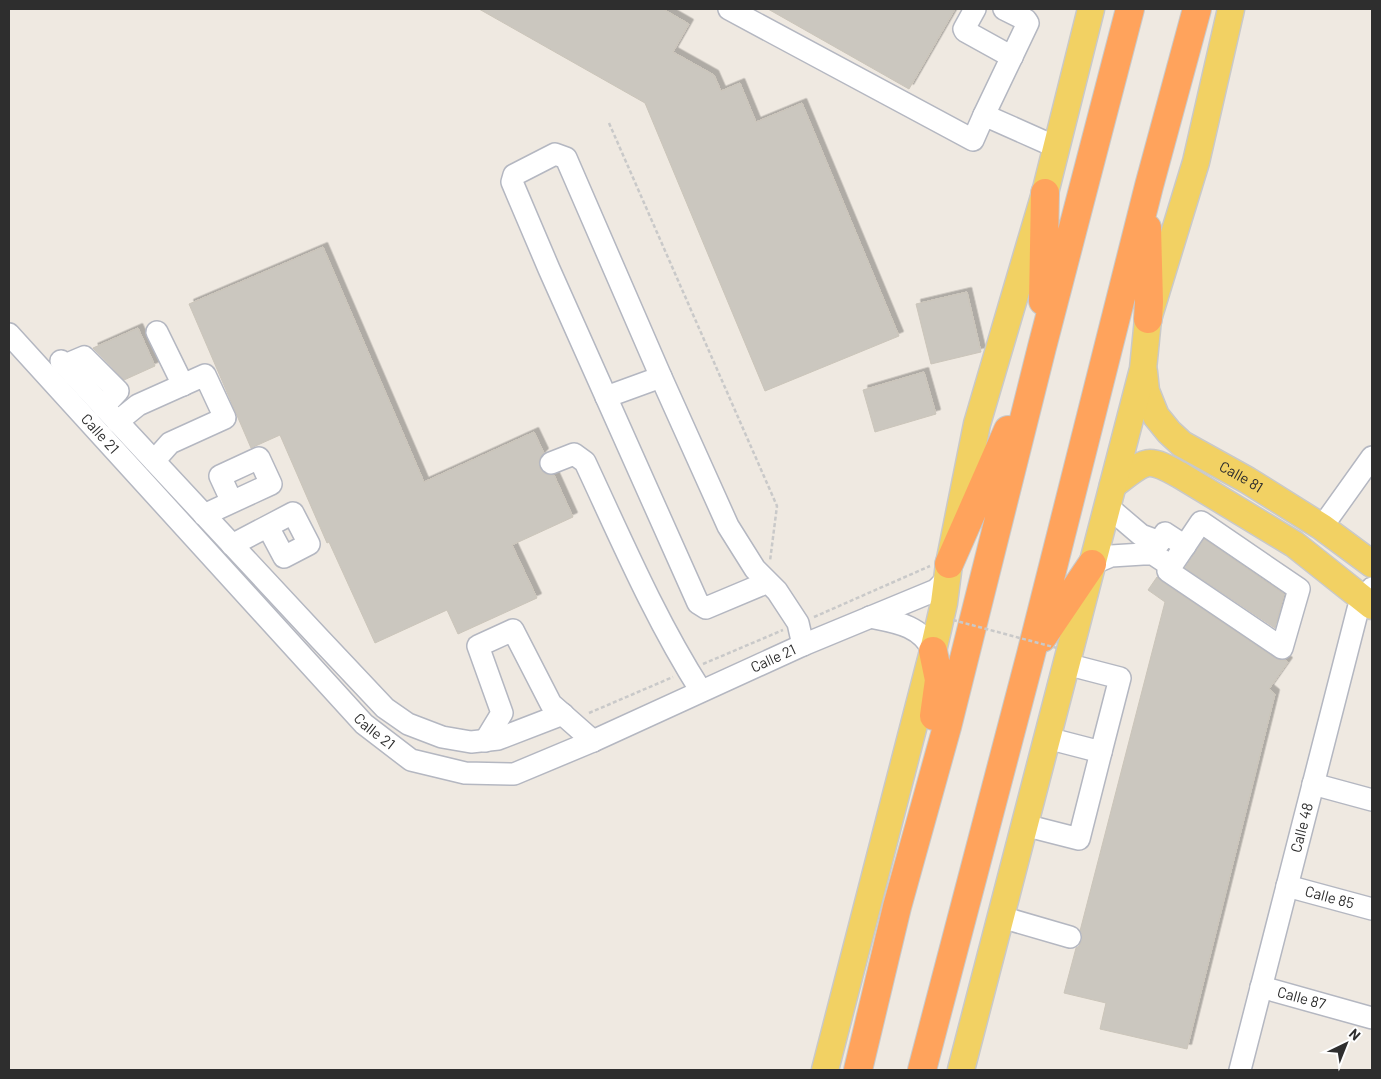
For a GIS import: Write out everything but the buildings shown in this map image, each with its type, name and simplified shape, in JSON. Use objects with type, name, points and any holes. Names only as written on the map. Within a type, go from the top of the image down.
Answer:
[{"type":"highway","points":[[858,1070],[897,907],[930,788],[1130,9]]},
{"type":"highway","points":[[928,1063],[1051,655],[1149,186],[1196,9]]},
{"type":"highway","points":[[1148,319],[1150,302],[1147,233],[1149,186]]},
{"type":"highway","points":[[943,569],[1041,352],[1045,193]]},
{"type":"highway","points":[[1051,655],[1092,564]]},
{"type":"highway","points":[[930,788],[922,777],[939,680],[933,651]]},
{"type":"main road","points":[[825,1070],[933,651],[944,603],[943,569],[977,424],[1045,193],[1091,9]]},
{"type":"main road","points":[[961,1070],[1047,738],[1051,655],[1092,564],[1143,368],[1148,319],[1196,162],[1231,9]]},
{"type":"main road","name":"Calle 81","points":[[1143,368],[1146,391],[1156,416],[1182,444],[1247,480],[1322,527],[1372,564]]},
{"type":"main road","name":"Calle 81","points":[[1110,496],[1138,467],[1150,463],[1161,466],[1180,475],[1294,544],[1370,598]]},
{"type":"street","points":[[729,9],[973,140],[1028,23],[1026,20],[1004,9]]},
{"type":"street","points":[[975,9],[964,29],[965,31],[1012,57]]},
{"type":"street","points":[[984,116],[1056,148]]},
{"type":"street","points":[[768,582],[706,608],[698,603],[549,269],[512,182],[514,175],[555,154],[566,158],[728,526],[755,569],[768,582],[777,591],[798,623],[803,645]]},
{"type":"street","points":[[157,332],[183,385]]},
{"type":"street","name":"Calle 21","points":[[9,334],[364,724],[411,760],[466,773],[514,774],[593,741],[803,645],[936,590],[943,569]]},
{"type":"street","points":[[63,363],[84,357],[118,391],[116,420],[385,708],[408,724],[442,737],[471,742],[498,739],[567,718]]},
{"type":"street","points":[[89,422],[116,420],[138,405],[205,375],[225,418],[170,443],[154,461]]},
{"type":"street","points":[[606,397],[661,377]]},
{"type":"street","points":[[551,463],[574,454],[585,462],[642,583],[701,691]]},
{"type":"street","points":[[1322,527],[1372,457]]},
{"type":"street","points":[[1110,496],[1140,535],[1160,542],[1165,533],[1185,546]]},
{"type":"street","points":[[204,515],[232,502]]},
{"type":"street","points":[[1201,522],[1298,589],[1282,648],[1168,571],[1171,566],[1201,522]]},
{"type":"street","points":[[232,544],[268,526]]},
{"type":"street","points":[[1092,564],[1111,556],[1153,554],[1171,566]]},
{"type":"street","name":"Calle 48","points":[[1240,1070],[1358,609],[1370,598]]},
{"type":"street","points":[[870,617],[899,623],[914,629],[930,643],[933,651]]},
{"type":"street","points":[[485,741],[502,713],[478,646],[513,630],[551,704],[593,741]]},
{"type":"street","points":[[1024,825],[1079,839],[1120,678],[1051,655]]},
{"type":"street","points":[[1047,738],[1101,752]]},
{"type":"street","points":[[1313,784],[1372,800]]},
{"type":"street","name":"Calle 85","points":[[1287,886],[1372,909]]},
{"type":"street","points":[[1001,917],[1070,937]]},
{"type":"street","name":"Calle 87","points":[[1261,987],[1372,1018]]},
{"type":"path","points":[[609,123],[778,506],[768,582]]},
{"type":"path","points":[[567,718],[688,670],[798,623],[943,569]]},
{"type":"path","points":[[953,620],[1051,655]]}]
